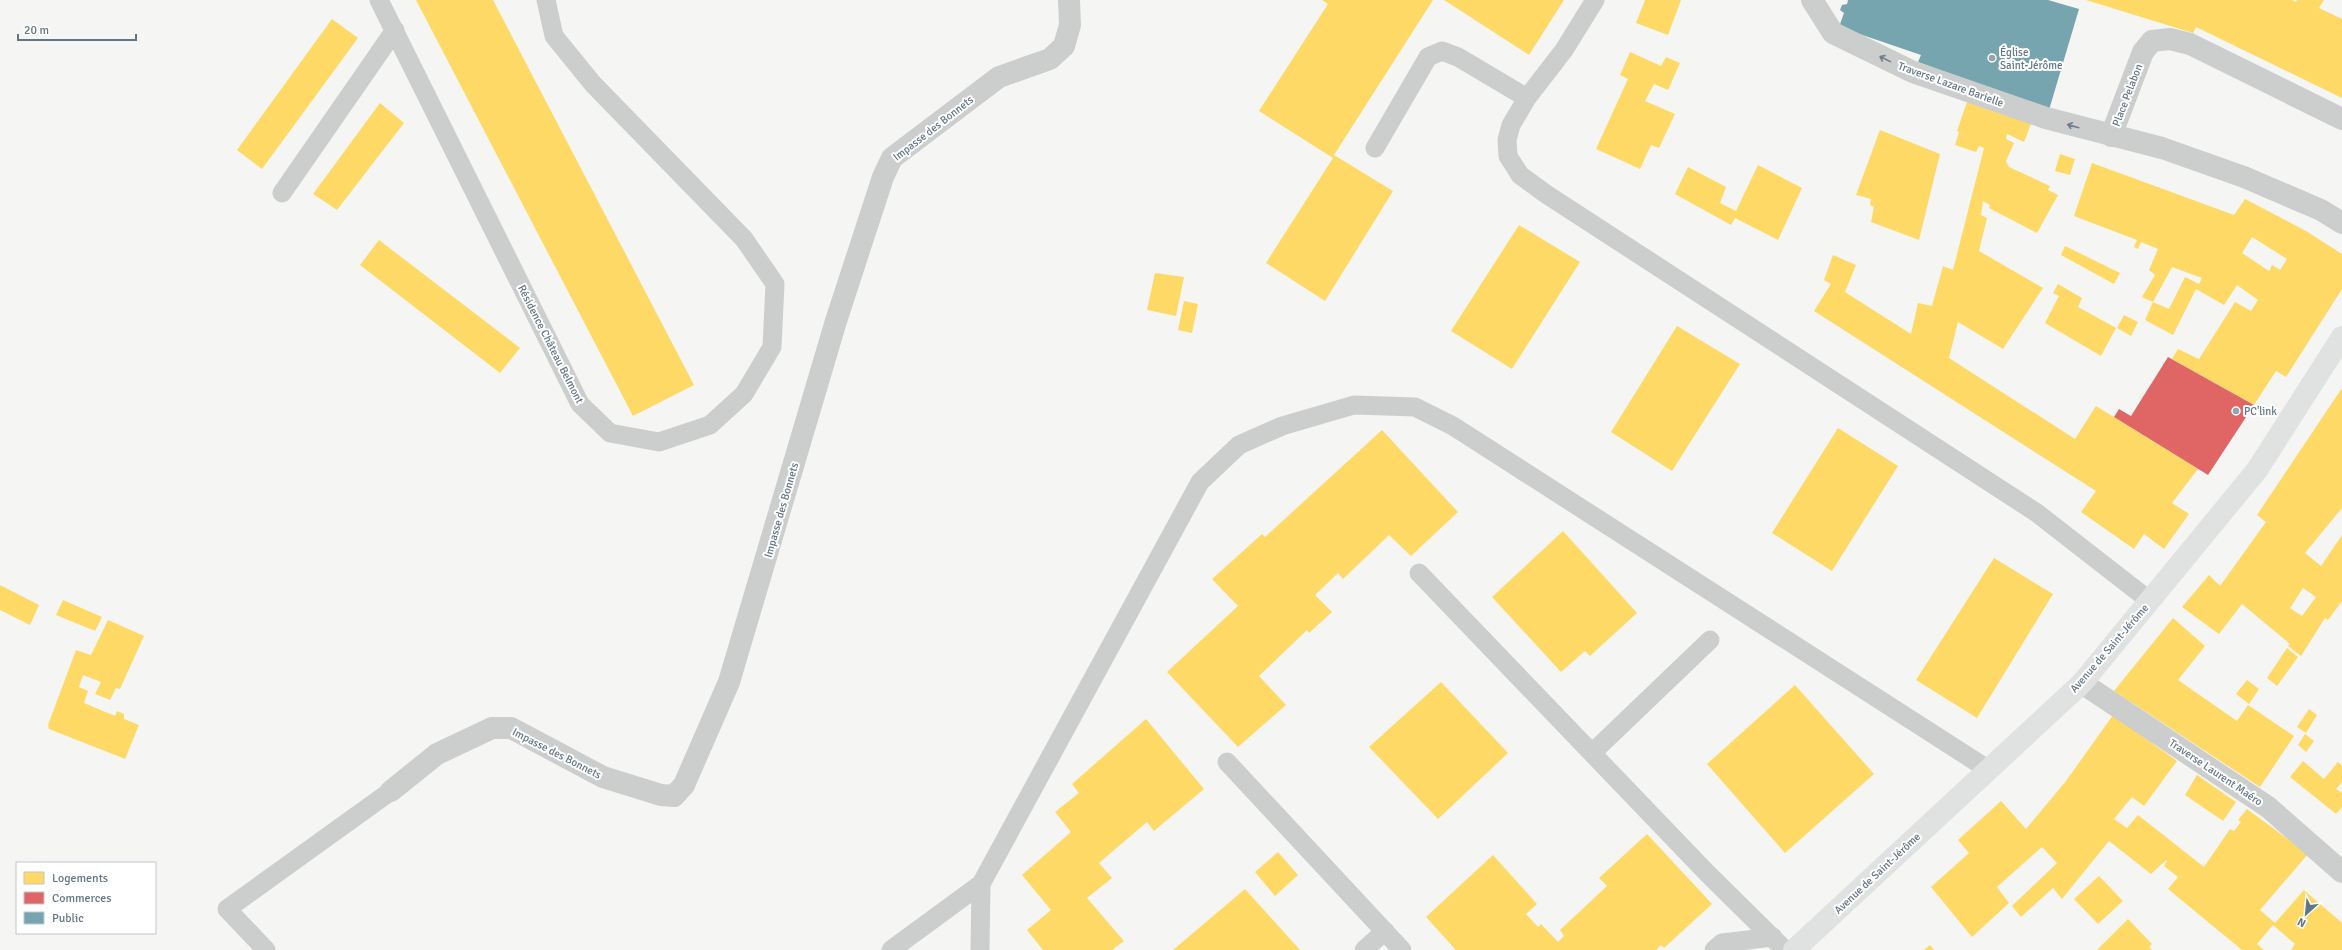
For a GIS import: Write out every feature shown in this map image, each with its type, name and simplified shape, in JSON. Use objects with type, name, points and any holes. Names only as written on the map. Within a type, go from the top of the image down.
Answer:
[{"type":"street","name":"Impasse des Bonnets","points":[[391,791],[436,754],[492,728],[511,728],[602,777],[661,795],[674,796],[684,786],[729,682],[836,322],[883,177],[892,158],[998,77],[1050,59],[1064,46],[1070,25],[1069,0]]},
{"type":"street","name":"Traverse Lazare Barielle","points":[[1812,0],[1833,33],[1913,72],[2046,118],[2111,136]]},
{"type":"street","name":"Place Pelabon","points":[[2342,119],[2190,44],[2170,39],[2152,41],[2143,52],[2111,136],[2162,148],[2244,177],[2320,210],[2342,223]]},
{"type":"street","name":"Avenue de Saint-Jérôme","points":[[1794,950],[2082,683],[2257,470],[2342,337]]},
{"type":"street","name":"Traverse Laurent Maéro","points":[[2082,683],[2268,807],[2342,872]]},
{"type":"lane","name":"Résidence Château Belmont","points":[[379,0],[580,404],[610,433],[659,442],[710,425],[744,394],[772,347],[775,284],[744,239],[588,78],[554,36],[546,0]]},
{"type":"lane","points":[[1595,0],[1564,50],[1527,98],[1511,125],[1507,140],[1508,156],[1520,175],[1546,194],[2037,513],[2150,600]]},
{"type":"lane","points":[[282,193],[395,30]]},
{"type":"lane","points":[[1375,148],[1428,57],[1442,51],[1458,56],[1527,98]]},
{"type":"lane","points":[[891,950],[981,884],[1200,482],[1240,445],[1282,426],[1354,405],[1415,407],[1453,426],[1989,770]]},
{"type":"lane","points":[[1419,573],[1707,873],[1779,943]]},
{"type":"lane","points":[[1592,753],[1710,640]]},
{"type":"lane","points":[[1228,762],[1402,950]]},
{"type":"lane","points":[[266,950],[227,909],[391,791]]},
{"type":"lane","points":[[980,950],[981,884]]},
{"type":"lane","points":[[1364,950],[1385,931]]},
{"type":"lane","points":[[1714,950],[1722,943],[1779,943]]},
{"type":"building: Logements","points":[[416,0],[493,0],[694,385],[633,416]]},
{"type":"building: Logements","points":[[1322,0],[1433,0],[1334,155],[1393,191],[1325,301],[1266,263],[1333,158],[1259,111],[1328,4]]},
{"type":"building: Logements","points":[[1444,0],[1564,0],[1529,55]]},
{"type":"building: Logements","points":[[1645,0],[1681,0],[1668,35],[1636,23]]},
{"type":"building: Logements","points":[[2086,0],[2292,0],[2296,2],[2297,0],[2324,0],[2319,8],[2342,19],[2342,98],[2196,27],[2193,33]]},
{"type":"building: Logements","points":[[332,19],[358,38],[262,169],[237,150]]},
{"type":"building: Logements","points":[[1630,52],[1661,66],[1666,57],[1680,63],[1668,90],[1654,84],[1645,101],[1675,114],[1659,148],[1651,145],[1640,169],[1596,149],[1628,79],[1620,75]]},
{"type":"building: Logements","points":[[1967,102],[2031,124],[2024,142],[2007,134],[2006,139],[2014,143],[2006,161],[2009,167],[2050,186],[2048,190],[2058,195],[2037,233],[1989,208],[1990,205],[1983,201],[1981,215],[1987,218],[1979,251],[2043,288],[2003,349],[1958,322],[1949,358],[2075,439],[2096,406],[2198,469],[2172,503],[2189,514],[2164,549],[2144,534],[2134,549],[2081,512],[2096,491],[1814,311],[1831,284],[1824,280],[1833,255],[1856,265],[1845,292],[1911,334],[1918,303],[1932,306],[1943,266],[1953,270],[1984,148],[1979,146],[1976,152],[1955,145],[1959,132],[1957,131]]},
{"type":"building: Logements","points":[[380,103],[404,123],[337,210],[313,194]]},
{"type":"building: Logements","points":[[1880,130],[1940,154],[1919,240],[1871,222],[1874,207],[1870,205],[1871,199],[1856,195]]},
{"type":"building: Logements","points":[[2060,154],[2075,159],[2070,175],[2055,171]]},
{"type":"building: Logements","points":[[2092,163],[2234,215],[2245,199],[2306,231],[2342,254],[2342,289],[2286,377],[2276,371],[2254,405],[2172,359],[2178,349],[2199,359],[2235,302],[2251,311],[2258,300],[2237,285],[2224,305],[2196,289],[2173,335],[2145,320],[2153,302],[2142,297],[2155,275],[2149,270],[2158,249],[2141,242],[2138,249],[2134,247],[2137,240],[2074,216]],"holes":[[[2252,237],[2287,259],[2280,270],[2272,265],[2269,271],[2242,253]],[[2172,267],[2202,278],[2199,284],[2185,277],[2169,309],[2153,302]]]},
{"type":"building: Logements","points":[[1758,165],[1802,188],[1778,240],[1735,218],[1731,225],[1675,194],[1688,167],[1726,187],[1720,203],[1736,211]]},
{"type":"building: Logements","points":[[1519,225],[1580,262],[1512,369],[1451,331]]},
{"type":"building: Logements","points":[[379,240],[520,348],[500,373],[360,265]]},
{"type":"building: Logements","points":[[2065,246],[2120,273],[2114,284],[2061,255]]},
{"type":"building: Logements","points":[[1155,273],[1184,277],[1176,316],[1147,310]]},
{"type":"building: Logements","points":[[2058,284],[2082,298],[2078,307],[2116,328],[2101,356],[2045,323],[2059,296],[2053,293]]},
{"type":"building: Logements","points":[[1184,301],[1198,304],[1192,333],[1178,330]]},
{"type":"building: Logements","points":[[2124,315],[2138,322],[2131,336],[2117,328]]},
{"type":"building: Logements","points":[[1677,326],[1740,364],[1672,471],[1611,432]]},
{"type":"building: Logements","points":[[2342,388],[2342,508],[2305,553],[2321,566],[2342,535],[2342,601],[2328,620],[2325,618],[2301,656],[2288,646],[2290,644],[2242,604],[2219,634],[2182,607],[2209,575],[2220,586],[2266,522],[2257,515]],"holes":[[[2303,588],[2316,597],[2302,616],[2290,608]]]},
{"type":"building: Logements","points":[[1838,428],[1898,466],[1832,571],[1772,533]]},
{"type":"building: Logements","points":[[1382,430],[1458,512],[1411,556],[1389,535],[1343,579],[1338,573],[1315,595],[1332,612],[1309,633],[1307,630],[1259,676],[1286,705],[1238,747],[1167,672],[1238,606],[1212,579],[1262,534],[1265,537]]},
{"type":"building: Logements","points":[[1563,531],[1637,613],[1590,656],[1585,651],[1561,672],[1492,597]]},
{"type":"building: Logements","points":[[1994,558],[2053,594],[1977,718],[1916,680]]},
{"type":"building: Logements","points":[[0,585],[39,605],[30,625],[0,610]]},
{"type":"building: Logements","points":[[63,600],[102,617],[95,631],[56,615]]},
{"type":"building: Logements","points":[[2173,618],[2205,646],[2178,680],[2237,721],[2248,705],[2294,736],[2260,787],[2114,691]]},
{"type":"building: Logements","points":[[108,620],[144,636],[120,689],[116,688],[110,700],[95,694],[101,682],[83,675],[79,687],[88,691],[84,703],[115,716],[117,711],[124,714],[124,719],[139,725],[125,759],[49,729],[48,725],[76,650],[91,655]]},
{"type":"building: Logements","points":[[2287,648],[2298,657],[2277,686],[2267,678]]},
{"type":"building: Logements","points":[[2247,680],[2259,689],[2249,704],[2236,694]]},
{"type":"building: Logements","points":[[1441,682],[1508,753],[1438,819],[1369,747]]},
{"type":"building: Logements","points":[[1795,685],[1874,774],[1785,853],[1707,764]]},
{"type":"building: Logements","points":[[2309,709],[2317,715],[2306,733],[2297,727]]},
{"type":"building: Logements","points":[[2113,715],[2177,761],[2144,806],[2132,797],[2114,819],[2127,828],[2138,815],[2204,867],[2230,829],[2234,831],[2241,822],[2238,820],[2247,809],[2308,854],[2260,910],[2275,923],[2304,890],[2342,923],[2342,950],[2291,950],[2295,944],[2273,925],[2257,944],[2264,950],[2242,950],[2168,889],[2178,877],[2164,866],[2167,861],[2166,860],[2151,874],[2109,841],[2062,899],[2053,888],[2021,917],[2012,906],[2057,863],[2042,847],[1997,887],[2009,903],[1972,937],[1931,887],[1969,853],[1958,840],[2001,801],[2026,829],[2066,781]]},
{"type":"building: Logements","points":[[1146,719],[1204,789],[1154,831],[1147,822],[1099,863],[1112,878],[1087,898],[1124,941],[1112,950],[1043,950],[1027,930],[1051,910],[1022,875],[1071,832],[1055,812],[1079,793],[1072,784]]},
{"type":"building: Logements","points":[[2305,734],[2314,741],[2306,752],[2298,745]]},
{"type":"building: Logements","points":[[2303,761],[2324,779],[2338,762],[2342,766],[2342,782],[2336,789],[2342,793],[2342,807],[2336,814],[2290,777]]},
{"type":"building: Logements","points":[[2197,775],[2236,802],[2223,821],[2185,795]]},
{"type":"building: Logements","points":[[1647,834],[1712,904],[1664,948],[1661,945],[1656,950],[1456,950],[1426,917],[1493,855],[1537,904],[1526,914],[1538,927],[1541,924],[1558,942],[1564,936],[1560,930],[1607,886],[1599,878]]},
{"type":"building: Logements","points":[[1278,852],[1298,875],[1275,896],[1255,872]]},
{"type":"building: Logements","points":[[2099,876],[2123,901],[2098,924],[2074,899]]},
{"type":"building: Logements","points":[[1245,889],[1300,950],[1173,950]]},
{"type":"building: Logements","points":[[2128,919],[2152,944],[2149,947],[2152,950],[2097,950]]},
{"type":"building: Logements","points":[[1930,945],[1934,950],[1924,950]]},
{"type":"building: Commerces","points":[[2168,357],[2254,405],[2208,475],[2114,417],[2119,409],[2131,416]]},
{"type":"building: Public","name":"Église Saint-Jérôme","points":[[1848,0],[2048,0],[2079,9],[2049,110],[1918,62],[1921,55],[1839,27],[1844,13],[1840,10],[1842,5],[1847,4]]},
{"type":"place","name":"Église Saint-Jérôme","points":[[1992,58]]},
{"type":"place","name":"PC'link","points":[[2236,411]]}]
